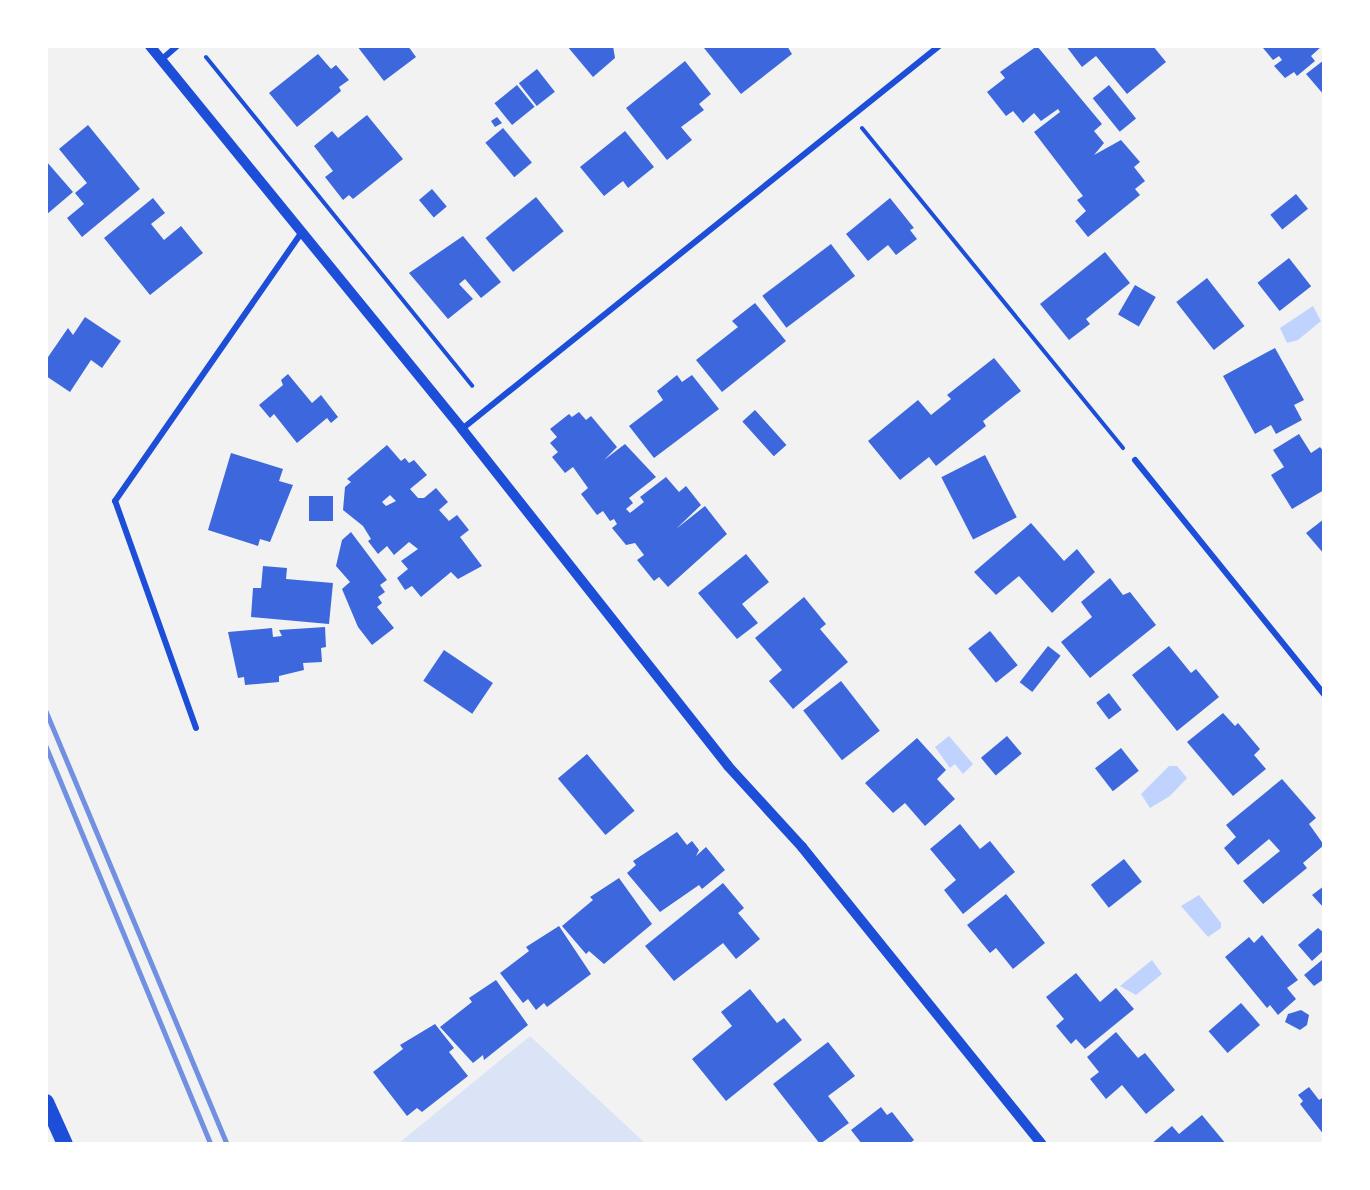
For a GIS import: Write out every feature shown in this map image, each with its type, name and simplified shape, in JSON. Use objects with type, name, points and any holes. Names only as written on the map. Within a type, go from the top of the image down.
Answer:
[{"type":"highway","points":[[46,1102],[65,1143]]},
{"type":"street","points":[[150,46],[462,429],[728,766],[802,847],[1042,1143]]},
{"type":"street","points":[[161,60],[177,46]]},
{"type":"street","points":[[462,429],[939,46]]},
{"type":"street","points":[[196,728],[115,501],[302,233]]},
{"type":"street","points":[[1135,460],[1323,694]]},
{"type":"path","points":[[206,57],[472,386]]},
{"type":"path","points":[[852,116],[1135,460]]},
{"type":"shaded area","points":[[530,1036],[645,1143],[399,1143]]},
{"type":"water","points":[[1313,306],[1321,321],[1298,340],[1287,343],[1280,328]]},
{"type":"water","points":[[949,736],[973,764],[963,774],[955,764],[950,768],[935,747]]},
{"type":"water","points":[[1169,766],[1177,766],[1187,778],[1170,796],[1150,808],[1141,794]]},
{"type":"water","points":[[1199,895],[1221,923],[1221,928],[1208,937],[1181,906]]},
{"type":"water","points":[[1152,960],[1162,974],[1136,995],[1120,986]]},
{"type":"building","points":[[357,46],[408,46],[416,57],[384,81]]},
{"type":"building","points":[[567,46],[613,46],[615,58],[593,77]]},
{"type":"building","points":[[787,46],[792,54],[741,94],[704,48]]},
{"type":"building","points":[[1037,46],[1102,124],[1094,131],[1104,143],[1094,155],[1121,140],[1140,162],[1134,167],[1145,181],[1135,189],[1140,195],[1088,237],[1075,221],[1086,211],[1077,200],[1083,196],[1034,132],[1060,112],[1058,109],[1041,121],[1034,113],[1023,123],[1013,111],[1006,116],[987,92],[1005,78],[1000,72]]},
{"type":"building","points":[[1066,46],[1153,46],[1166,62],[1127,94],[1096,56],[1082,67]]},
{"type":"building","points":[[1322,46],[1311,56],[1315,61],[1297,76],[1294,72],[1285,78],[1274,66],[1282,60],[1279,56],[1273,60],[1263,48]]},
{"type":"building","points":[[318,54],[331,69],[336,65],[349,80],[339,87],[341,91],[297,127],[269,93]]},
{"type":"building","points":[[1324,60],[1324,95],[1306,74]]},
{"type":"building","points":[[685,61],[711,94],[699,104],[704,110],[681,127],[692,140],[667,160],[626,108]]},
{"type":"building","points":[[537,69],[555,92],[537,106],[519,83]]},
{"type":"building","points":[[517,85],[535,107],[512,125],[494,103]]},
{"type":"building","points":[[1109,85],[1136,118],[1120,132],[1093,98]]},
{"type":"building","points":[[367,115],[403,159],[353,199],[349,195],[343,200],[325,177],[333,171],[314,146],[332,131],[338,138]]},
{"type":"building","points":[[497,117],[502,123],[495,127],[491,121]]},
{"type":"building","points":[[88,125],[140,189],[82,237],[67,218],[84,204],[75,193],[87,183],[59,149]]},
{"type":"building","points":[[503,128],[532,162],[514,177],[485,143]]},
{"type":"building","points":[[625,131],[654,167],[628,188],[623,181],[604,196],[580,167]]},
{"type":"building","points":[[46,161],[73,192],[46,215]]},
{"type":"building","points":[[432,189],[447,207],[434,218],[419,200]]},
{"type":"building","points":[[1296,194],[1308,209],[1282,230],[1270,215]]},
{"type":"building","points":[[536,197],[564,231],[513,272],[485,238]]},
{"type":"building","points":[[153,198],[165,213],[151,224],[164,240],[181,226],[203,253],[150,295],[104,238]]},
{"type":"building","points":[[890,198],[914,228],[910,230],[917,239],[896,255],[888,245],[868,261],[846,234]]},
{"type":"building","points":[[463,236],[501,282],[481,298],[465,279],[459,284],[473,299],[448,319],[409,273]]},
{"type":"building","points":[[831,244],[855,276],[786,328],[762,296]]},
{"type":"building","points":[[1105,252],[1130,283],[1086,319],[1090,324],[1069,340],[1040,304]]},
{"type":"building","points":[[1289,258],[1311,286],[1280,311],[1257,283]]},
{"type":"building","points":[[1207,278],[1245,326],[1214,350],[1176,302]]},
{"type":"building","points":[[1135,285],[1156,297],[1139,326],[1118,314]]},
{"type":"building","points":[[755,303],[786,341],[722,392],[696,360],[738,327],[732,321]]},
{"type":"building","points":[[85,317],[121,341],[102,368],[91,360],[70,392],[46,376],[46,360],[68,328],[73,335]]},
{"type":"building","points":[[1275,348],[1304,400],[1294,405],[1302,420],[1276,434],[1271,425],[1255,434],[1223,376]]},
{"type":"building","points":[[994,358],[1021,391],[983,421],[986,426],[936,466],[929,457],[900,480],[868,441],[918,400],[931,415],[951,399],[947,395]]},
{"type":"building","points":[[288,374],[312,403],[321,395],[338,417],[331,423],[327,418],[297,443],[274,414],[270,418],[259,405],[283,385],[281,380]]},
{"type":"building","points":[[677,375],[682,382],[692,375],[719,409],[654,458],[629,426],[663,400],[657,391]]},
{"type":"building","points":[[755,410],[786,445],[774,456],[742,421]]},
{"type":"building","points":[[579,412],[586,420],[591,416],[617,447],[604,460],[625,444],[656,477],[629,498],[633,503],[626,509],[630,513],[644,502],[640,497],[666,477],[679,492],[686,486],[701,505],[676,529],[705,506],[727,534],[668,587],[659,577],[654,581],[637,560],[644,555],[635,543],[626,545],[612,528],[617,524],[614,519],[610,521],[603,511],[597,515],[581,494],[588,488],[573,467],[565,473],[552,457],[558,452],[550,443],[557,437],[550,429],[569,414],[572,417]]},
{"type":"building","points":[[1299,434],[1311,453],[1320,447],[1324,452],[1324,490],[1292,509],[1271,475],[1284,467],[1273,450]]},
{"type":"building","points":[[387,445],[401,461],[405,458],[409,463],[414,460],[427,475],[410,489],[418,498],[424,498],[436,488],[448,502],[439,510],[449,521],[457,515],[469,530],[460,537],[482,566],[458,579],[451,572],[421,597],[412,586],[405,590],[397,578],[408,569],[401,561],[418,549],[409,542],[394,555],[387,546],[378,554],[368,541],[371,539],[363,526],[343,510],[345,487],[351,482],[347,479]],"holes":[[[390,495],[396,501],[386,506],[382,502]]]},
{"type":"building","points":[[231,453],[283,469],[279,481],[293,485],[270,542],[260,539],[258,546],[208,530]]},
{"type":"building","points":[[985,455],[1017,517],[973,540],[941,477]]},
{"type":"building","points":[[309,496],[333,496],[333,521],[309,521]]},
{"type":"building","points":[[1324,519],[1324,554],[1306,533]]},
{"type":"building","points":[[1031,523],[1064,561],[1077,549],[1095,572],[1052,613],[1019,576],[996,595],[974,572]]},
{"type":"building","points":[[351,532],[387,580],[380,585],[385,592],[378,597],[382,603],[377,607],[394,628],[372,645],[358,627],[342,589],[350,582],[336,566],[342,540]]},
{"type":"building","points":[[746,554],[769,582],[742,604],[758,623],[737,639],[698,593]]},
{"type":"building","points":[[263,566],[287,568],[286,579],[333,583],[329,624],[251,617],[253,588],[261,588]]},
{"type":"building","points":[[1110,578],[1123,595],[1130,592],[1156,625],[1090,678],[1061,642],[1092,617],[1081,602]]},
{"type":"building","points":[[804,597],[826,624],[820,629],[848,662],[793,709],[769,681],[782,670],[755,638]]},
{"type":"building","points":[[325,627],[326,647],[321,648],[322,662],[303,663],[304,670],[279,676],[279,682],[245,685],[244,677],[238,678],[228,632],[272,628],[273,637],[282,636],[279,630]]},
{"type":"building","points":[[990,631],[1018,665],[996,683],[968,649]]},
{"type":"building","points":[[1048,646],[1061,656],[1032,692],[1020,682]]},
{"type":"building","points":[[1169,646],[1191,673],[1196,669],[1219,697],[1177,731],[1132,675]]},
{"type":"building","points":[[444,650],[493,683],[472,714],[423,681]]},
{"type":"building","points":[[841,681],[880,731],[842,760],[803,711]]},
{"type":"building","points":[[1109,693],[1122,710],[1109,719],[1096,703]]},
{"type":"building","points":[[1223,713],[1235,726],[1238,723],[1260,749],[1254,755],[1266,769],[1233,796],[1187,742]]},
{"type":"building","points":[[1007,736],[1022,754],[996,775],[981,758]]},
{"type":"building","points":[[917,738],[946,770],[937,779],[955,799],[925,826],[905,803],[893,813],[865,783]]},
{"type":"building","points":[[1121,748],[1139,771],[1113,791],[1095,768]]},
{"type":"building","points":[[587,754],[635,811],[605,835],[558,778]]},
{"type":"building","points":[[1282,779],[1316,818],[1309,824],[1324,845],[1303,863],[1307,868],[1263,904],[1243,881],[1280,851],[1269,839],[1238,865],[1224,848],[1236,837],[1226,825]]},
{"type":"building","points":[[960,824],[980,849],[990,841],[1015,872],[963,914],[944,890],[956,880],[930,849]]},
{"type":"building","points":[[677,832],[687,845],[692,841],[699,850],[696,856],[706,847],[725,870],[702,889],[699,885],[660,912],[627,873],[636,865],[633,861]]},
{"type":"building","points":[[1124,859],[1142,882],[1109,908],[1091,885]]},
{"type":"building","points":[[619,878],[652,924],[604,964],[589,951],[586,954],[562,926],[593,900],[590,897]]},
{"type":"building","points":[[723,883],[744,908],[738,913],[760,939],[736,959],[723,943],[674,981],[645,946]]},
{"type":"building","points":[[1324,886],[1324,908],[1312,895]]},
{"type":"building","points":[[1006,894],[1045,943],[1013,969],[996,948],[990,953],[967,925]]},
{"type":"building","points":[[559,926],[591,974],[547,1007],[544,1003],[536,1010],[528,999],[523,1003],[500,973],[529,951],[526,947]]},
{"type":"building","points":[[1318,928],[1324,933],[1324,950],[1312,961],[1298,945]]},
{"type":"building","points":[[1262,935],[1298,980],[1287,988],[1296,999],[1278,1015],[1270,1005],[1267,1008],[1225,957],[1249,937],[1254,943]]},
{"type":"building","points":[[1322,960],[1324,979],[1314,986],[1304,975]]},
{"type":"building","points":[[1076,973],[1100,1002],[1116,988],[1134,1009],[1085,1049],[1076,1039],[1071,1044],[1056,1026],[1064,1019],[1046,997]]},
{"type":"building","points":[[496,980],[528,1025],[484,1060],[483,1055],[473,1063],[440,1027],[472,1002],[469,998]]},
{"type":"building","points":[[750,989],[777,1023],[784,1018],[802,1040],[726,1101],[692,1059],[732,1026],[721,1012]]},
{"type":"building","points":[[1241,1003],[1260,1025],[1228,1053],[1209,1031]]},
{"type":"building","points":[[1301,1010],[1309,1015],[1307,1025],[1300,1030],[1285,1022],[1288,1014]]},
{"type":"building","points":[[435,1024],[454,1048],[449,1052],[468,1076],[422,1112],[417,1108],[407,1116],[373,1072],[403,1049],[400,1045]]},
{"type":"building","points":[[1116,1032],[1138,1058],[1145,1053],[1175,1090],[1146,1114],[1122,1085],[1106,1099],[1090,1079],[1099,1072],[1087,1057]]},
{"type":"building","points":[[828,1042],[855,1076],[828,1096],[849,1123],[820,1144],[773,1084]]},
{"type":"building","points":[[1309,1087],[1319,1100],[1324,1097],[1324,1135],[1300,1104],[1303,1101],[1298,1095]]},
{"type":"building","points":[[881,1107],[887,1115],[892,1112],[914,1140],[909,1144],[862,1144],[851,1130]]},
{"type":"building","points":[[1202,1115],[1226,1144],[1151,1144],[1172,1126],[1179,1134]]},
{"type":"railway","points":[[46,711],[227,1144]]},
{"type":"railway","points":[[46,746],[211,1144]]}]
